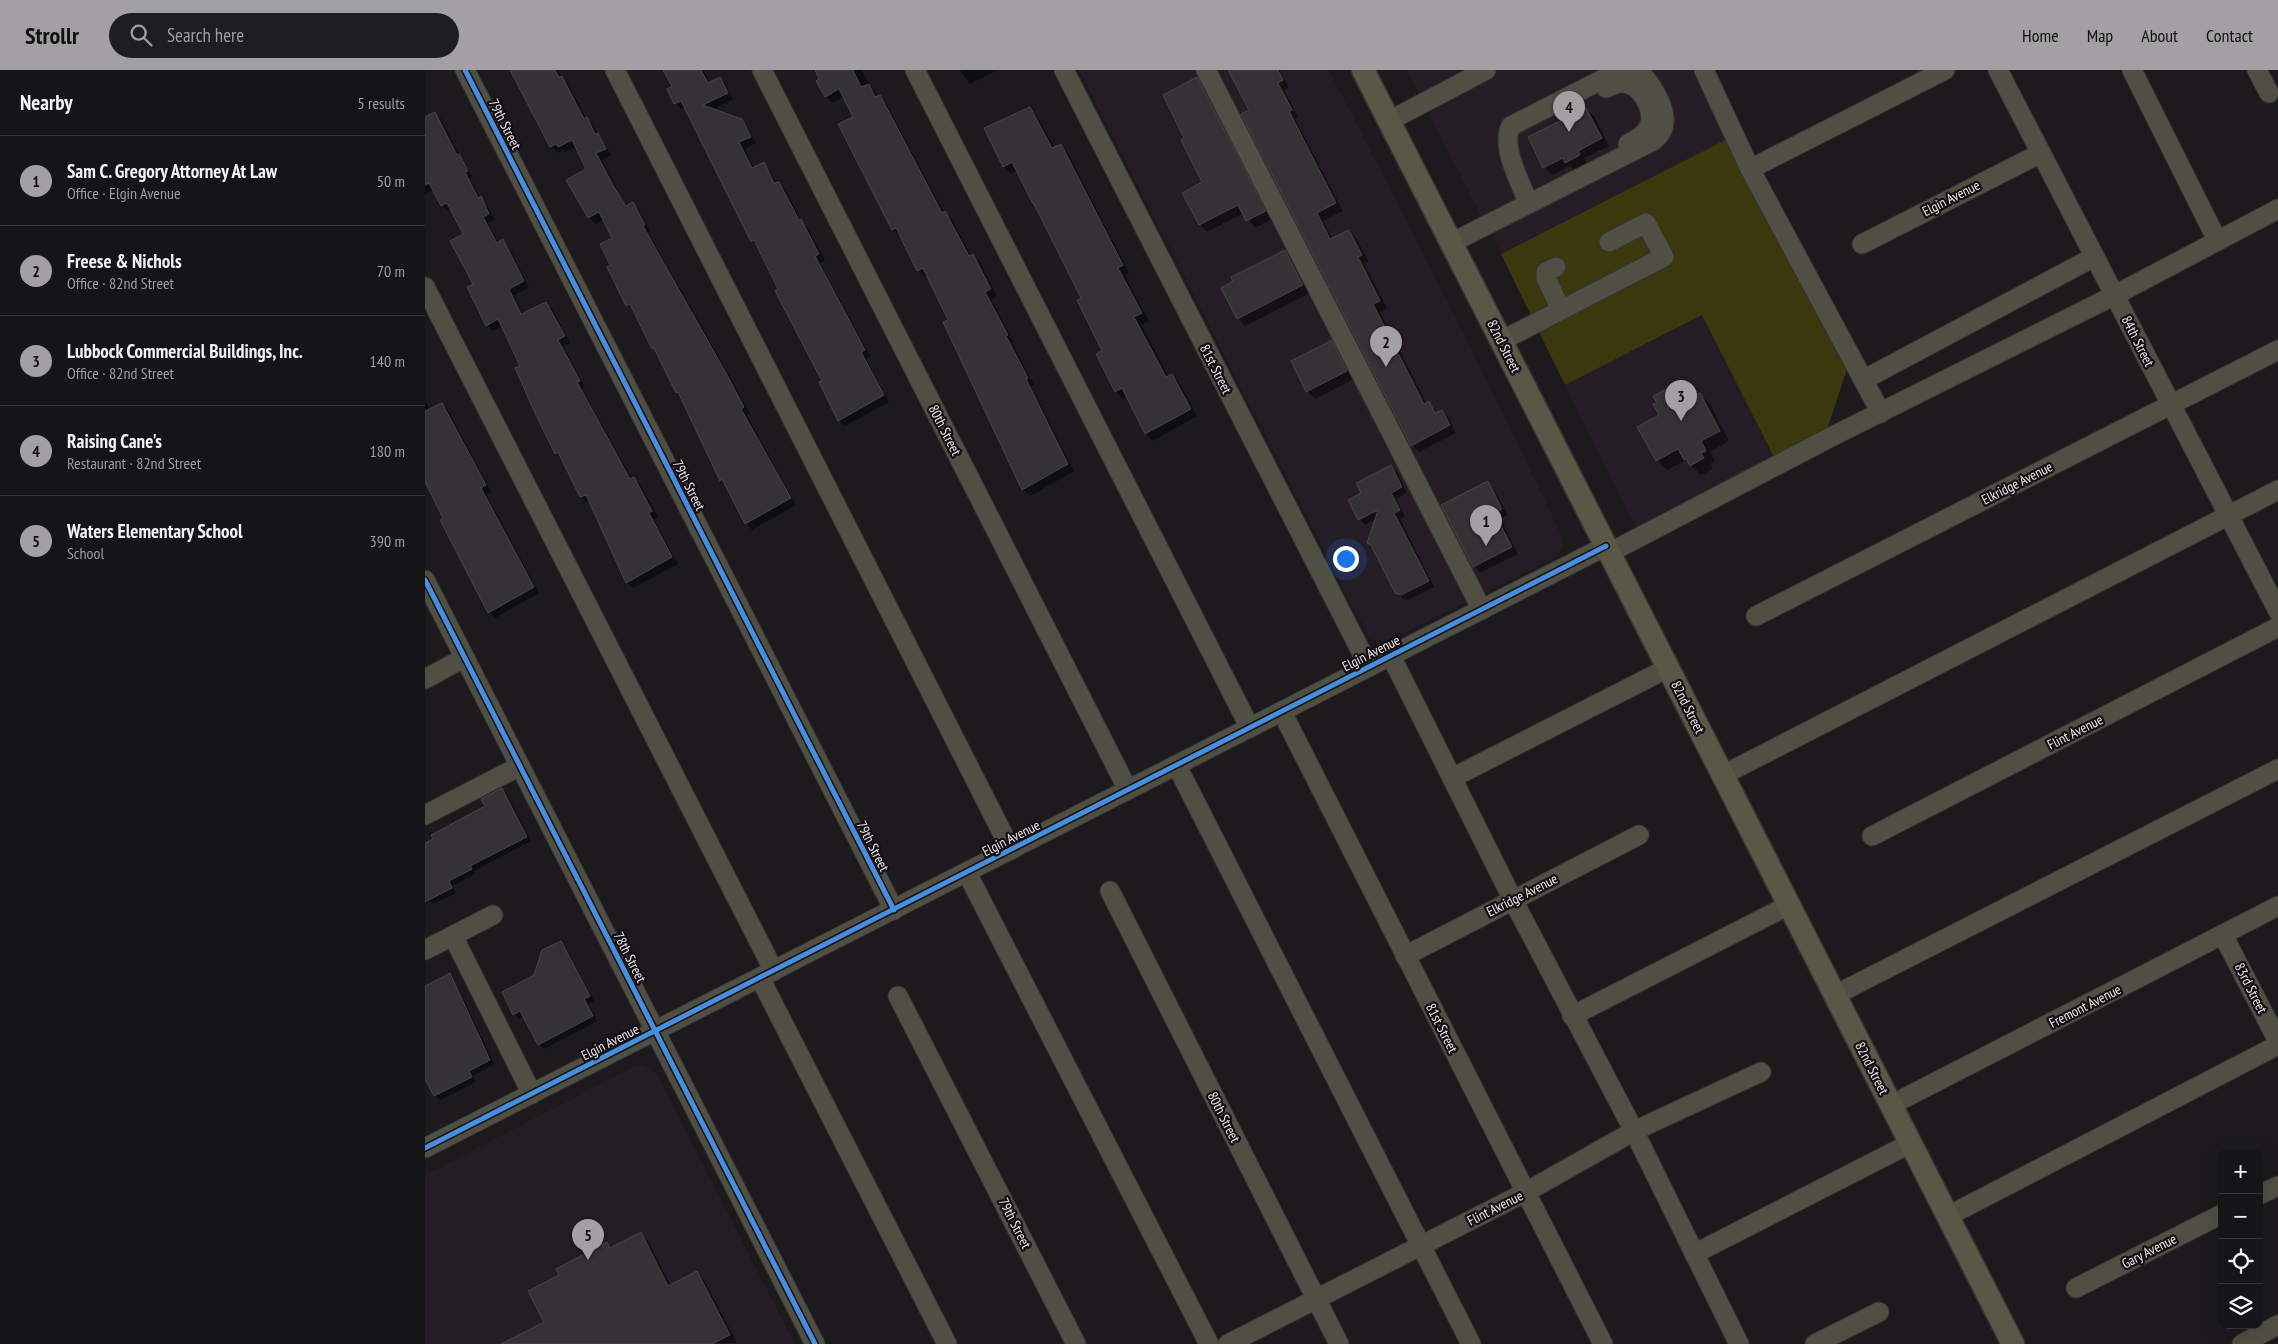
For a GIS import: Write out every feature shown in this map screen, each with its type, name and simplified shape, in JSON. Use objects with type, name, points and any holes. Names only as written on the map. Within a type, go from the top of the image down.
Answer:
[{"type":"main road","name":"82nd Street","points":[[1363,70],[2013,1344]]},
{"type":"street","name":"79th Street","points":[[465,70],[893,910]]},
{"type":"street","points":[[615,70],[1011,850]]},
{"type":"street","name":"80th Street","points":[[762,70],[1129,790]]},
{"type":"street","points":[[915,70],[1250,728]]},
{"type":"street","name":"81st Street","points":[[1064,70],[1369,667]]},
{"type":"street","points":[[1206,70],[1482,610]]},
{"type":"street","points":[[1389,121],[1463,75],[1486,70]]},
{"type":"street","points":[[1704,70],[1750,169],[1865,379],[1881,413]]},
{"type":"street","points":[[1750,169],[1945,70]]},
{"type":"street","name":"84th Street","points":[[1999,70],[2278,611]]},
{"type":"street","points":[[2132,70],[2217,240]]},
{"type":"street","points":[[2257,70],[2269,93]]},
{"type":"street","points":[[1451,243],[1529,204],[1538,190],[1639,138],[1645,133],[1651,121],[1649,108],[1635,87],[1621,82],[1614,84],[1507,139],[1508,150],[1529,204]]},
{"type":"street","name":"Elgin Avenue","points":[[1862,244],[2041,153]]},
{"type":"street","name":"Elgin Avenue","points":[[425,1148],[1369,667],[1482,610],[1608,550],[2115,295],[2278,209]]},
{"type":"street","points":[[1501,341],[1664,257],[1646,223],[1609,242]]},
{"type":"street","points":[[1865,379],[2095,257]]},
{"type":"street","points":[[1557,267],[1546,272],[1546,278],[1561,310]]},
{"type":"street","points":[[425,287],[767,975],[947,1344]]},
{"type":"street","name":"Elkridge Avenue","points":[[1756,616],[2278,350]]},
{"type":"street","points":[[1723,775],[2278,490]]},
{"type":"street","name":"78th Street","points":[[425,580],[815,1344]]},
{"type":"street","name":"Flint Avenue","points":[[1872,836],[2278,627]]},
{"type":"street","points":[[1391,656],[1572,1016],[1634,1131],[1739,1344]]},
{"type":"street","points":[[425,679],[465,658]]},
{"type":"street","points":[[1452,778],[1668,668]]},
{"type":"street","name":"81st Street","points":[[1282,712],[1603,1344]]},
{"type":"street","points":[[425,815],[520,766]]},
{"type":"street","points":[[1177,766],[1471,1344]]},
{"type":"street","points":[[1835,995],[2278,769]]},
{"type":"street","name":"Elkridge Avenue","points":[[1405,956],[1639,835]]},
{"type":"street","points":[[967,873],[1209,1344]]},
{"type":"street","name":"80th Street","points":[[1110,891],[1339,1344]]},
{"type":"street","points":[[1572,1016],[1789,905]]},
{"type":"street","name":"Fremont Avenue","points":[[1891,1106],[2278,906]]},
{"type":"street","points":[[425,950],[493,915]]},
{"type":"street","name":"83rd Street","points":[[2223,935],[2278,1041]]},
{"type":"street","points":[[453,936],[532,1094]]},
{"type":"street","name":"79th Street","points":[[898,996],[1076,1344]]},
{"type":"street","points":[[1948,1216],[2278,1045]]},
{"type":"street","name":"Flint Avenue","points":[[1228,1344],[1526,1192],[1634,1131],[1761,1072]]},
{"type":"street","points":[[1694,1254],[1911,1143]]},
{"type":"street","points":[[2261,1194],[2278,1186]]},
{"type":"street","name":"Gary Avenue","points":[[2077,1288],[2218,1216]]},
{"type":"street","points":[[1815,1344],[1879,1312]]},
{"type":"street","points":[[2242,1344],[2278,1325]]},
{"type":"shaded area","points":[[1079,70],[1197,70],[1468,601],[1386,642],[1375,640],[1366,632]]},
{"type":"shaded area","points":[[1215,70],[1329,70],[1465,336],[1562,536],[1562,548],[1555,557],[1483,594]]},
{"type":"shaded area","points":[[1407,70],[1697,70],[1731,137],[1501,254]]},
{"type":"shaded area","points":[[1731,137],[1848,366],[1826,433],[1775,459],[1702,315],[1565,385],[1501,254]]},
{"type":"shaded area","points":[[1702,315],[1775,459],[1637,529],[1565,385]]},
{"type":"shaded area","points":[[641,1065],[651,1069],[657,1075],[795,1344],[425,1344],[425,1175],[633,1067]]},
{"type":"building","points":[[510,70],[555,70],[559,77],[562,76],[584,119],[587,117],[595,134],[598,133],[606,149],[596,153],[614,187],[626,206],[633,202],[645,225],[643,226],[726,373],[744,407],[741,409],[791,498],[745,524],[722,479],[720,481],[678,392],[676,393],[654,348],[652,349],[630,304],[626,306],[607,267],[610,265],[600,244],[612,238],[599,212],[588,218],[566,180],[586,169],[572,140],[558,147],[556,144],[550,147]]},
{"type":"building","points":[[663,70],[701,70],[708,83],[720,77],[728,93],[703,105],[742,119],[751,137],[739,142],[752,168],[764,162],[774,183],[779,182],[799,220],[801,219],[819,254],[815,256],[865,350],[861,352],[884,395],[838,421],[819,382],[822,381],[775,291],[778,289],[754,240],[751,242],[681,101],[674,104],[667,89],[672,86]]},
{"type":"building","points":[[815,70],[853,70],[861,87],[869,84],[875,97],[880,95],[942,213],[945,211],[969,256],[973,254],[991,289],[985,292],[1008,335],[1006,336],[1028,378],[1026,379],[1068,464],[1022,490],[943,322],[948,320],[923,268],[917,271],[896,228],[892,230],[838,124],[853,117],[839,89],[825,97],[816,81],[819,79]]},
{"type":"building","points":[[1228,70],[1278,70],[1283,80],[1278,83],[1292,110],[1289,111],[1336,203],[1317,213],[1330,239],[1349,230],[1362,255],[1358,257],[1380,301],[1373,304],[1424,404],[1429,401],[1435,413],[1442,410],[1450,425],[1411,446],[1241,114],[1249,110]]},
{"type":"building","points":[[1197,77],[1266,211],[1246,221],[1238,205],[1199,225],[1182,193],[1202,182],[1181,140],[1184,138],[1163,95]]},
{"type":"building","points":[[1030,107],[1052,148],[1061,144],[1123,265],[1118,268],[1142,313],[1134,317],[1166,377],[1172,374],[1191,409],[1145,434],[1122,388],[1115,392],[1096,354],[1102,351],[1077,300],[1081,298],[1012,162],[1003,167],[984,128]]},
{"type":"building","points":[[1586,108],[1602,138],[1578,151],[1580,155],[1565,163],[1563,158],[1543,168],[1528,137]]},
{"type":"building","points":[[435,112],[457,155],[459,154],[468,171],[465,172],[478,198],[481,196],[489,214],[483,217],[497,243],[503,239],[524,281],[509,289],[521,314],[546,302],[565,336],[558,340],[580,381],[577,382],[630,479],[634,477],[652,511],[649,513],[672,557],[626,583],[586,495],[580,497],[558,452],[555,454],[536,415],[515,368],[520,366],[498,319],[486,326],[467,287],[473,284],[450,241],[463,234],[447,203],[441,206],[429,183],[425,185],[425,117]]},
{"type":"building","points":[[1285,250],[1303,285],[1237,319],[1221,288],[1233,281],[1231,277]]},
{"type":"building","points":[[1332,340],[1347,371],[1306,392],[1291,361]]},
{"type":"building","points":[[1670,387],[1673,392],[1676,391],[1682,402],[1700,393],[1720,431],[1701,441],[1706,451],[1701,453],[1704,458],[1690,466],[1678,449],[1656,461],[1637,427],[1659,415],[1653,404],[1657,403],[1653,396]]},
{"type":"building","points":[[442,403],[486,485],[481,488],[534,587],[488,613],[440,520],[443,518],[425,482],[425,411]]},
{"type":"building","points":[[1391,465],[1402,487],[1391,493],[1400,510],[1394,513],[1429,581],[1401,595],[1395,593],[1371,545],[1367,543],[1378,510],[1358,520],[1348,500],[1361,493],[1356,483]]},
{"type":"building","points":[[1488,481],[1502,509],[1494,512],[1512,547],[1473,567],[1441,505]]},
{"type":"building","points":[[502,788],[527,837],[470,866],[472,869],[449,881],[452,888],[425,902],[425,843],[433,839],[431,835],[485,806],[481,799]]},
{"type":"building","points":[[561,941],[590,996],[584,999],[593,1016],[538,1045],[520,1011],[513,1015],[502,992],[534,975],[542,950]]},
{"type":"building","points":[[450,973],[490,1060],[469,1071],[472,1077],[434,1096],[425,1079],[425,986]]},
{"type":"building","points":[[641,1232],[668,1286],[697,1271],[730,1335],[712,1344],[501,1344],[544,1322],[528,1291],[559,1275],[556,1269],[607,1242],[610,1248]]},
{"type":"cycle path","points":[[465,70],[894,910]]},
{"type":"cycle path","points":[[425,1148],[1606,546]]},
{"type":"cycle path","points":[[425,580],[815,1344]]},
{"type":"place","name":"Raising Cane's","points":[[1569,132]]},
{"type":"place","name":"Freese & Nichols","points":[[1386,367]]},
{"type":"place","name":"Lubbock Commercial Buildings, Inc.","points":[[1681,421]]},
{"type":"place","name":"Sam C. Gregory Attorney At Law","points":[[1486,546]]},
{"type":"place","name":"Waters Elementary School","points":[[588,1260]]}]
